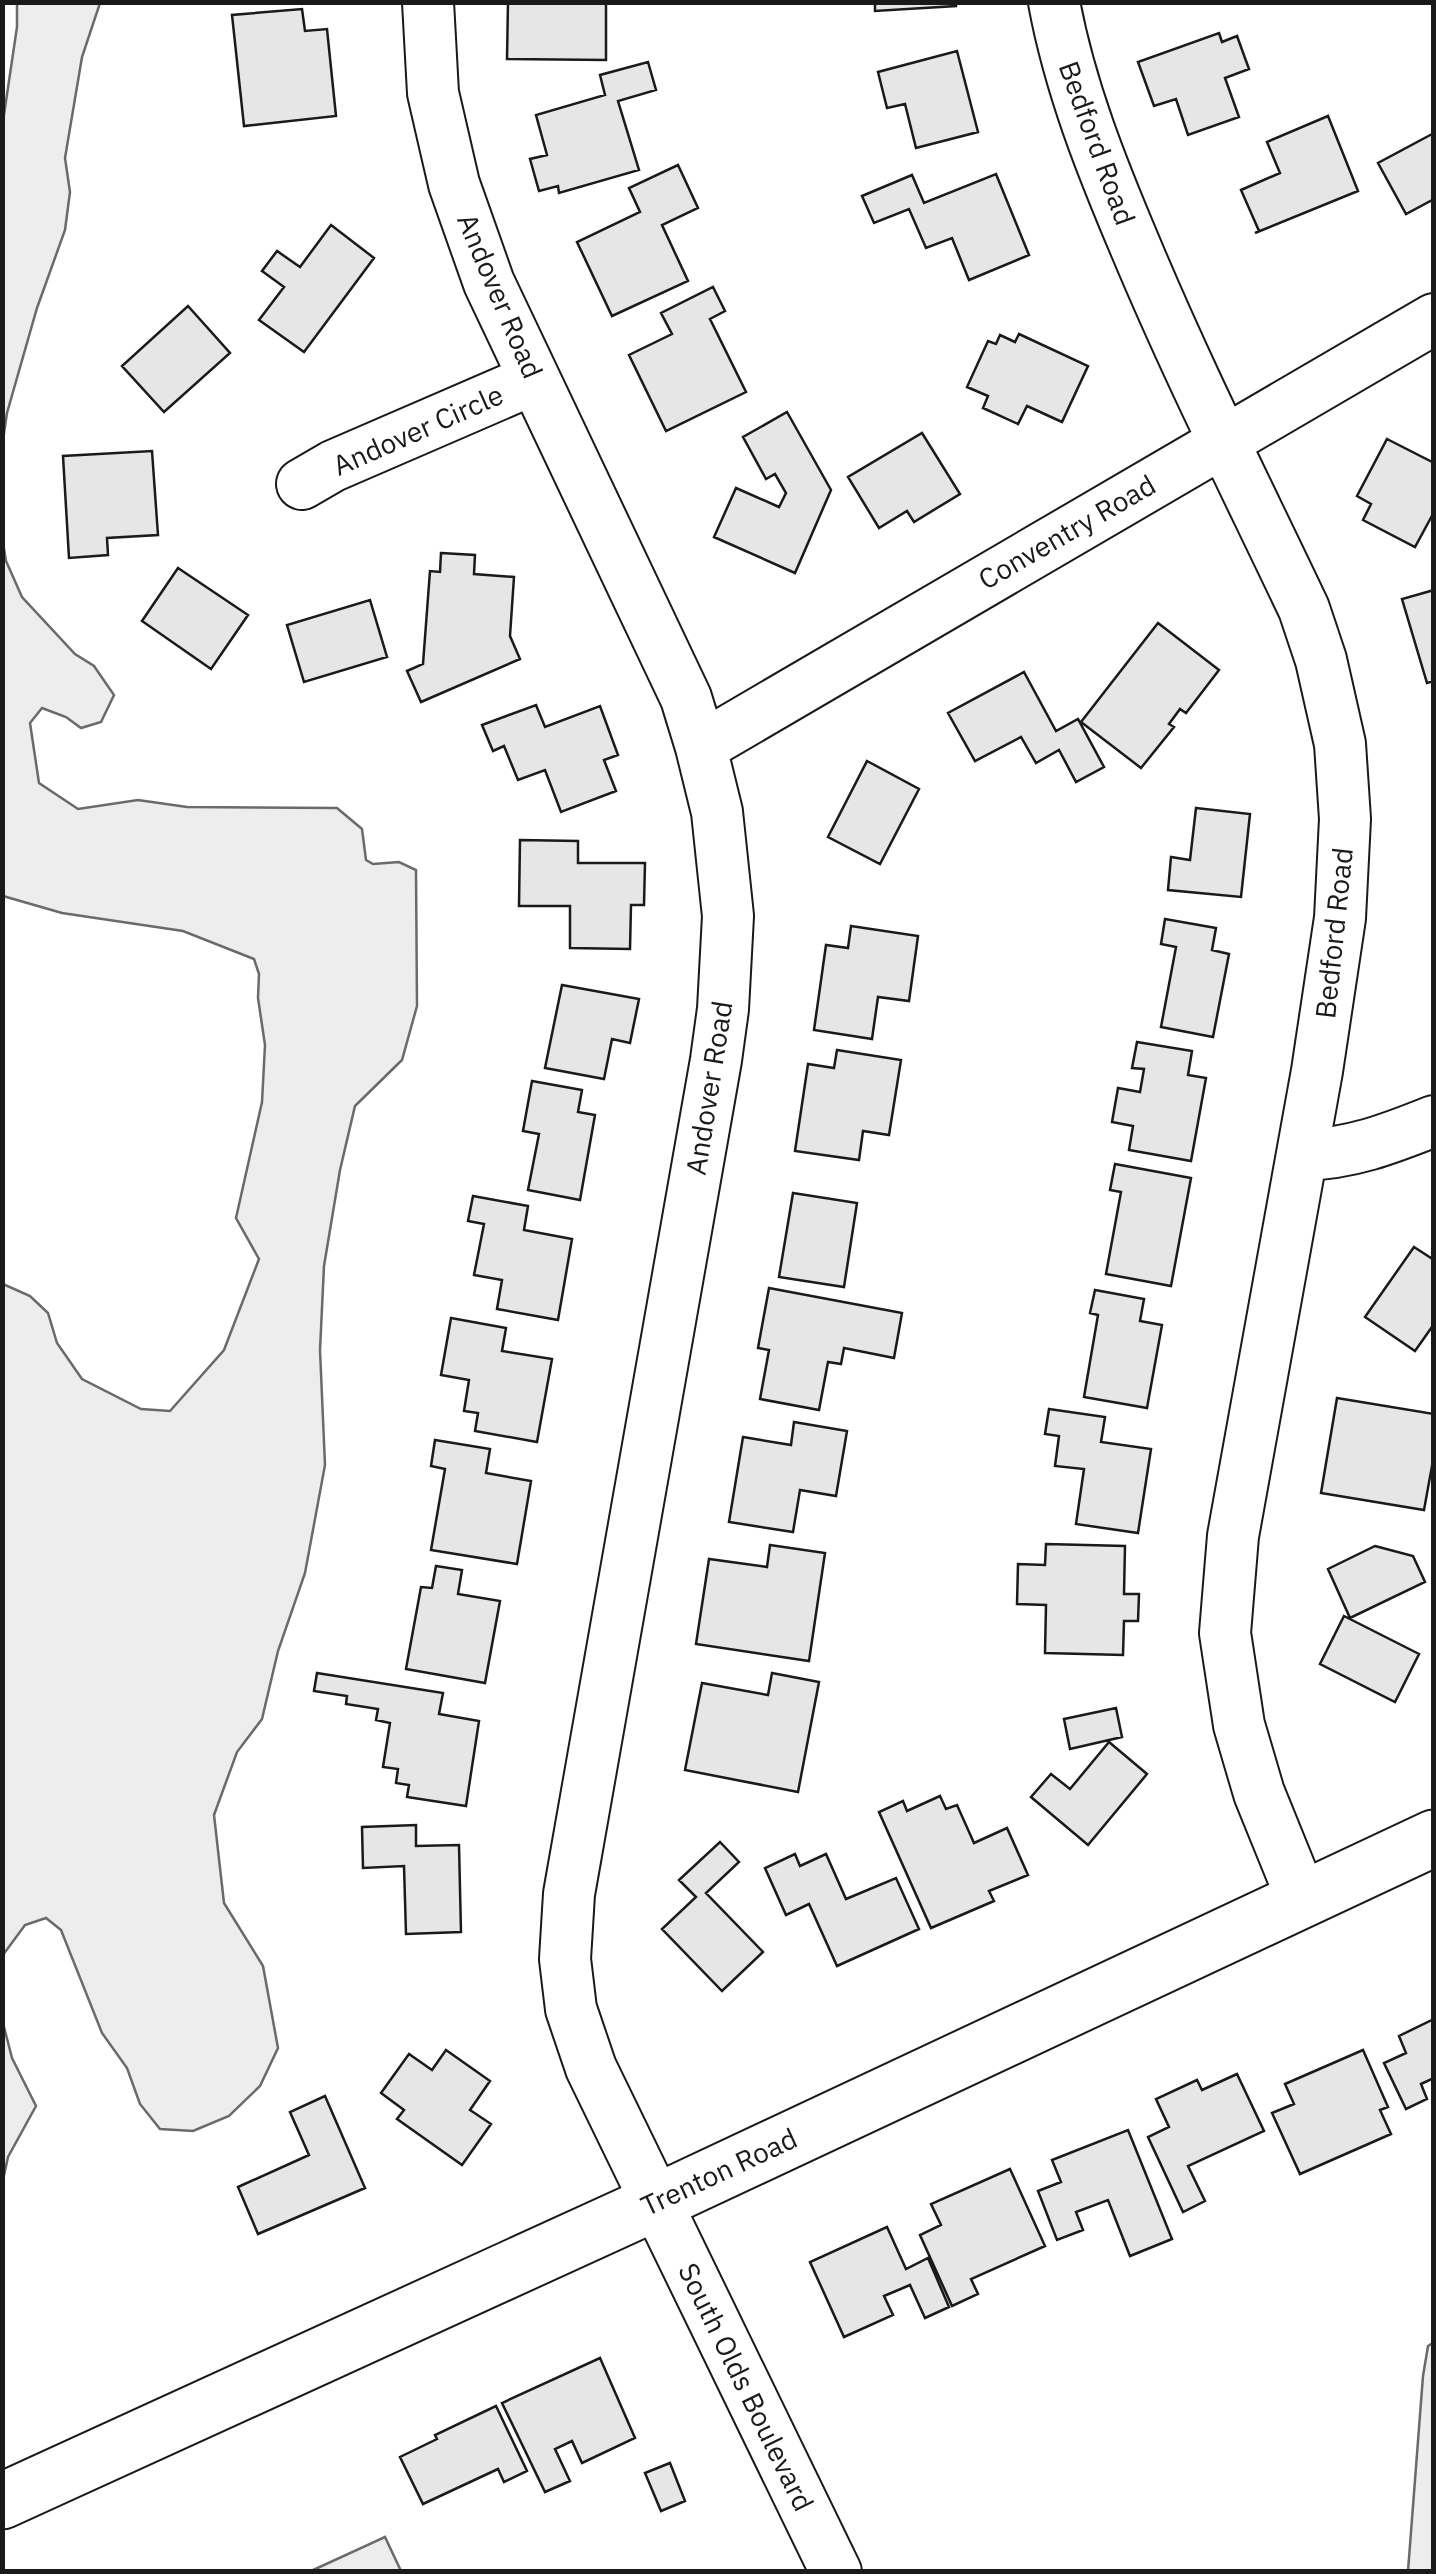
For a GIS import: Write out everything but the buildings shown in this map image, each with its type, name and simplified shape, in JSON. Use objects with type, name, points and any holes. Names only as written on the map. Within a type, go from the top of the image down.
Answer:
[{"type":"main road","name":"Trenton Road","points":[[2,2501],[657,2202],[1434,1838]]},
{"type":"street","name":"Andover Road","points":[[428,2],[434,92],[454,184],[488,283],[686,698],[717,812],[728,916],[723,1008],[569,1894],[565,1959],[571,2009],[592,2068],[657,2202]]},
{"type":"street","name":"Bedford Road","points":[[1054,2],[1062,50],[1096,155],[1154,292],[1304,609],[1321,660],[1340,744],[1345,819],[1340,918],[1302,1156],[1233,1536],[1225,1633],[1239,1725],[1258,1793],[1302,1899]]},
{"type":"street","name":"Conventry Road","points":[[701,747],[1434,320]]},
{"type":"street","name":"Andover Circle","points":[[302,484],[334,466],[534,379]]},
{"type":"street","points":[[1302,1156],[1340,1154],[1434,1121]]},
{"type":"street","name":"South Olds Boulevard","points":[[657,2202],[836,2572]]},
{"type":"shaded area","points":[[17,3],[100,3],[82,57],[65,158],[70,192],[65,230],[37,308],[3,440],[2,128]]},
{"type":"shaded area","points":[[3,543],[6,561],[22,597],[75,654],[94,666],[114,695],[101,722],[81,728],[42,708],[30,723],[39,783],[78,809],[138,800],[187,807],[337,808],[362,829],[366,860],[373,864],[399,862],[416,870],[417,1006],[402,1060],[355,1106],[324,1266],[320,1350],[325,1465],[305,1573],[278,1651],[262,1719],[237,1752],[214,1815],[224,1903],[263,1966],[278,2048],[260,2086],[229,2116],[193,2131],[160,2129],[140,2104],[127,2068],[102,2033],[61,1930],[46,1918],[25,1925],[3,1955],[3,1284],[30,1296],[48,1313],[57,1343],[82,1379],[141,1409],[170,1411],[224,1350],[259,1259],[236,1218],[262,1102],[265,1045],[258,998],[259,974],[254,959],[183,931],[62,913],[3,896]]},
{"type":"shaded area","points":[[3,2023],[12,2058],[36,2106],[8,2157],[3,2180]]},
{"type":"shaded area","points":[[1433,2343],[1433,2571],[1408,2571],[1423,2376],[1428,2346]]},
{"type":"shaded area","points":[[385,2537],[401,2571],[311,2571]]}]
